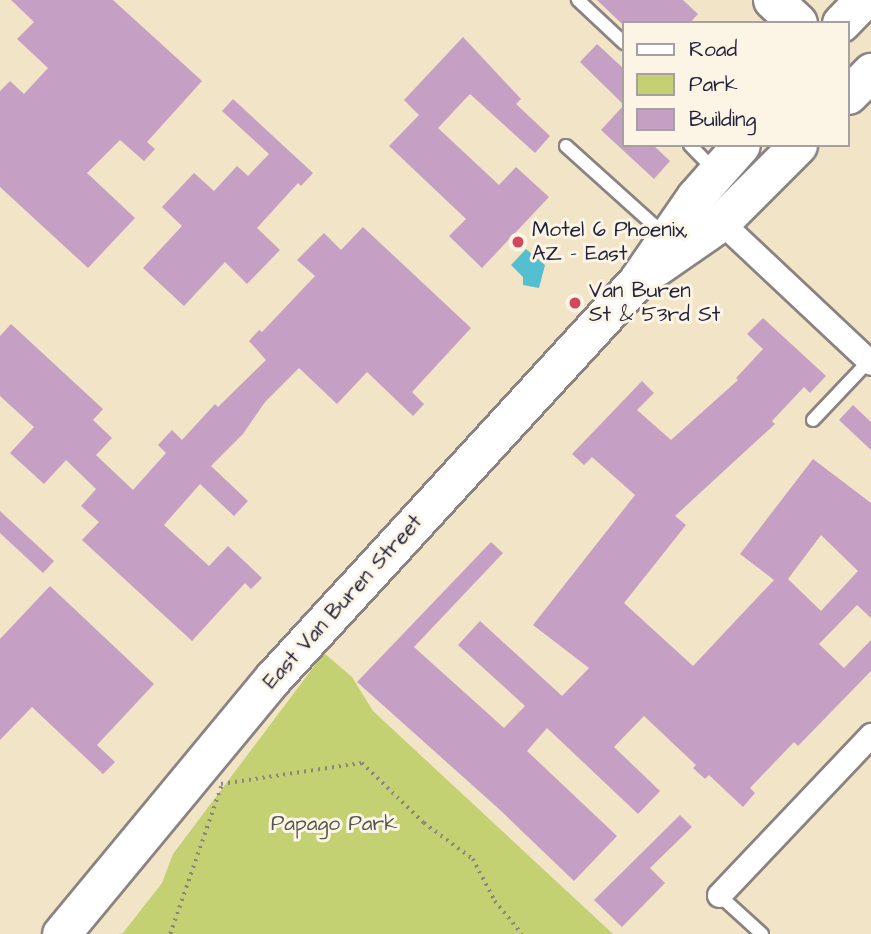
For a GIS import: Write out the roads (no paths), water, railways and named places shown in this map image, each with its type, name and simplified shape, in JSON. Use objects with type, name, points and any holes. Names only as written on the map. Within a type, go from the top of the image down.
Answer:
[{"type":"highway","points":[[773,0],[797,21]]},
{"type":"main road","points":[[843,21],[863,0]]},
{"type":"main road","points":[[850,93],[871,72]]},
{"type":"main road","name":"East Van Buren Street","points":[[61,934],[273,678],[637,281],[717,172],[739,147]]},
{"type":"main road","name":"East Van Buren Street","points":[[637,281],[721,222],[796,147]]},
{"type":"street","points":[[721,222],[870,362]]},
{"type":"street","points":[[719,895],[871,736]]},
{"type":"lane","points":[[578,0],[622,41]]},
{"type":"lane","points":[[566,146],[668,237]]},
{"type":"lane","points":[[692,147],[717,172]]},
{"type":"lane","points":[[813,419],[870,362]]},
{"type":"lane","points":[[719,895],[762,934]]},
{"type":"water","points":[[526,249],[545,265],[539,288],[523,285],[523,277],[511,265]]},
{"type":"place","name":"Motel 6 Phoenix, AZ - East","points":[[518,242]]},
{"type":"place","name":"Van Buren St & 53rd St","points":[[575,303]]},
{"type":"park label","name":"Papago Park","points":[[334,824]]}]
